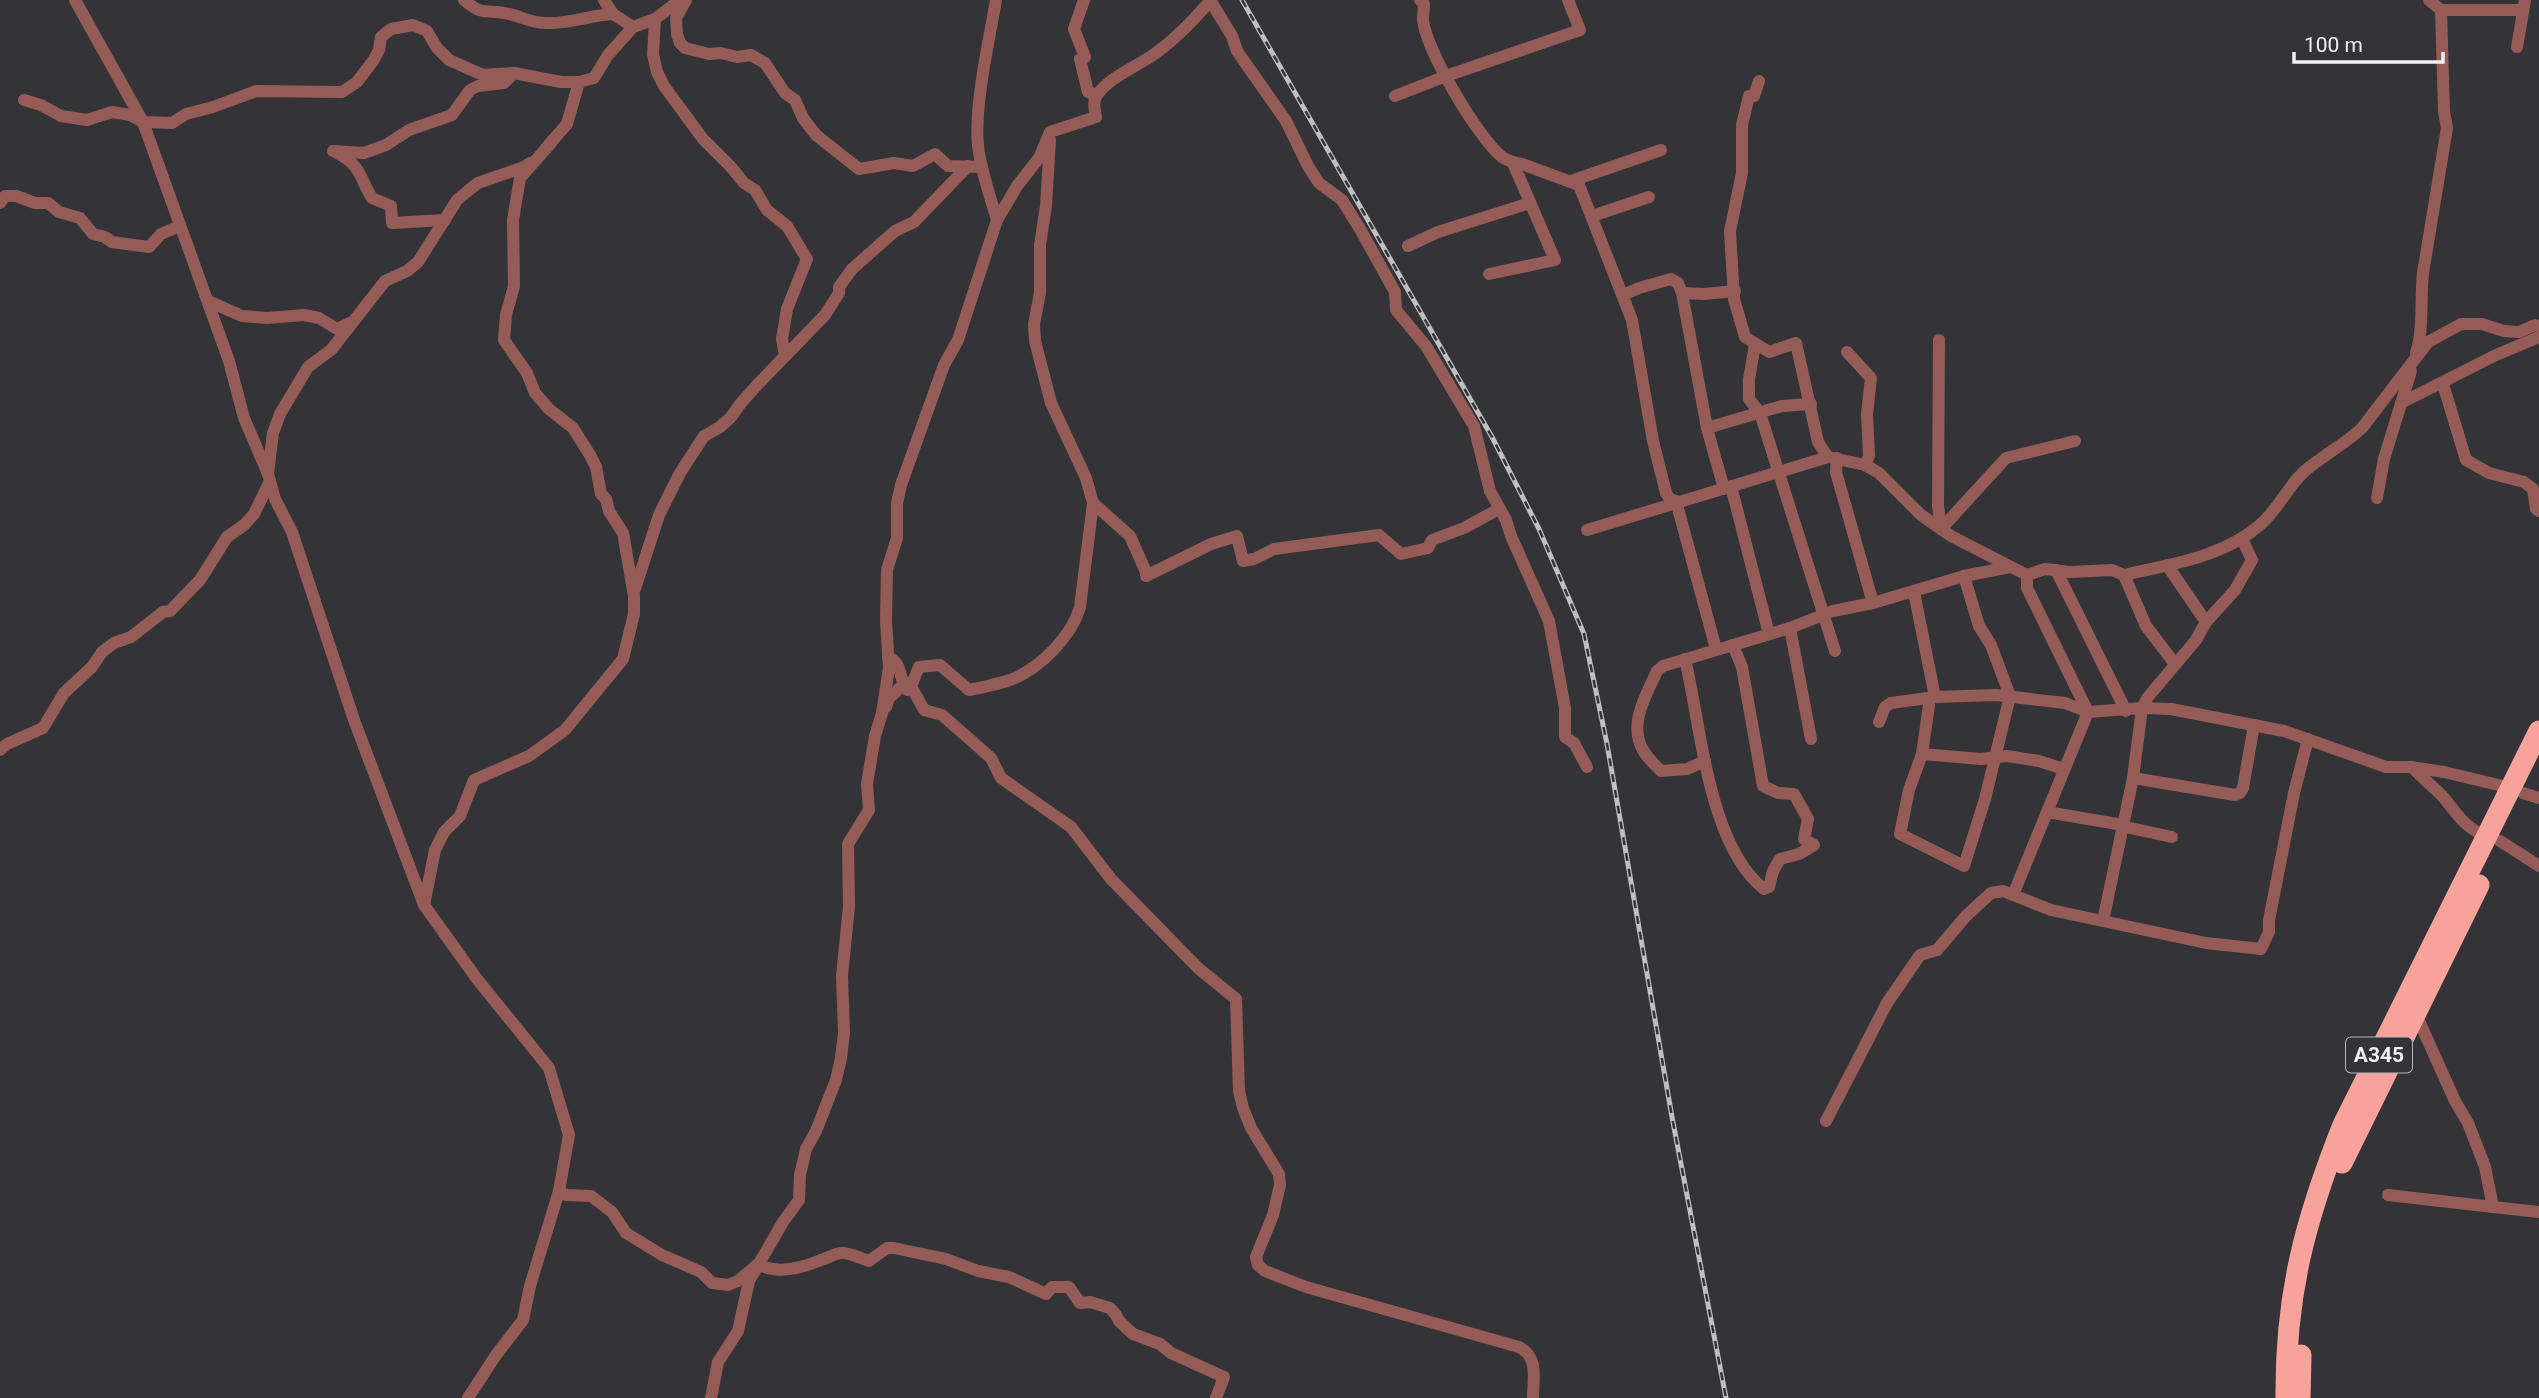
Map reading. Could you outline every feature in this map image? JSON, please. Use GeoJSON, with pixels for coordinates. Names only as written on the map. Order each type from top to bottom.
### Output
{"type":"FeatureCollection","features":[{"type":"Feature","properties":{"kind":"highway","name":"A345"},"geometry":{"type":"LineString","coordinates":[[2525,793],[2539,732]]}},
{"type":"Feature","properties":{"kind":"highway","name":"A345"},"geometry":{"type":"LineString","coordinates":[[2300,1398],[2301,1345],[2307,1284],[2328,1199],[2411,1007],[2493,839],[2525,793],[2539,762]]}},
{"type":"Feature","properties":{"kind":"highway","name":"A345"},"geometry":{"type":"LineString","coordinates":[[2286,1398],[2287,1336],[2291,1299],[2310,1213],[2343,1125],[2411,1007]]}},
{"type":"Feature","properties":{"kind":"street"},"geometry":{"type":"LineString","coordinates":[[75,0],[143,122],[229,361],[244,418],[269,477],[275,499],[296,542],[354,720],[424,905],[477,979],[550,1068],[569,1135],[559,1191],[530,1286],[523,1320],[468,1398]]}},
{"type":"Feature","properties":{"kind":"street"},"geometry":{"type":"LineString","coordinates":[[464,0],[477,11],[501,12],[544,23],[612,14]]}},
{"type":"Feature","properties":{"kind":"street"},"geometry":{"type":"LineString","coordinates":[[604,0],[612,14],[633,27]]}},
{"type":"Feature","properties":{"kind":"street"},"geometry":{"type":"LineString","coordinates":[[24,100],[61,116],[87,120],[112,112],[130,115],[143,122],[173,122],[186,114],[256,91],[342,92],[356,82],[373,61],[379,50],[381,37],[391,29],[413,25],[427,31],[437,48],[449,60],[483,75],[514,73],[561,82],[579,82],[594,78],[608,55],[633,27],[655,19],[680,0]]}},
{"type":"Feature","properties":{"kind":"street"},"geometry":{"type":"LineString","coordinates":[[686,0],[676,18],[677,34],[685,48],[709,54],[721,52],[737,57],[751,55],[765,64],[785,93],[795,100],[803,118],[816,135],[859,169],[894,163],[913,166],[935,154],[948,166],[975,167]]}},
{"type":"Feature","properties":{"kind":"street"},"geometry":{"type":"LineString","coordinates":[[996,0],[978,119],[975,167],[997,220]]}},
{"type":"Feature","properties":{"kind":"street"},"geometry":{"type":"LineString","coordinates":[[1084,0],[1074,29],[1085,57],[1080,59],[1088,92],[1097,95]]}},
{"type":"Feature","properties":{"kind":"street"},"geometry":{"type":"LineString","coordinates":[[711,1398],[719,1362],[738,1331],[748,1281],[799,1200],[800,1175],[806,1149],[836,1080],[841,1058],[844,1033],[842,976],[849,906],[848,844],[869,810],[867,784],[889,668],[887,570],[897,538],[897,503],[901,485],[944,365],[958,340],[997,220],[1039,158],[1050,132],[1096,117],[1094,102],[1097,95],[1124,72],[1150,57],[1182,32],[1210,0],[1232,36],[1237,51],[1286,121],[1319,183],[1342,200],[1360,229],[1395,292],[1396,310],[1426,346],[1474,426],[1490,491],[1506,520],[1549,621],[1565,708],[1565,737],[1574,743],[1587,767]]}},
{"type":"Feature","properties":{"kind":"street"},"geometry":{"type":"LineString","coordinates":[[1420,0],[1424,4],[1423,21],[1426,32],[1446,76],[1491,146],[1513,163],[1579,185],[1632,320],[1653,441],[1666,493],[1676,502],[1716,649]]}},
{"type":"Feature","properties":{"kind":"street"},"geometry":{"type":"LineString","coordinates":[[1395,96],[1580,30],[1568,0]]}},
{"type":"Feature","properties":{"kind":"street"},"geometry":{"type":"LineString","coordinates":[[2429,0],[2441,10],[2524,5],[2517,47]]}},
{"type":"Feature","properties":{"kind":"street"},"geometry":{"type":"LineString","coordinates":[[2377,498],[2385,459],[2421,338],[2420,297],[2447,128],[2444,111],[2441,10]]}},
{"type":"Feature","properties":{"kind":"street"},"geometry":{"type":"LineString","coordinates":[[655,19],[653,54],[663,86],[703,139],[732,167],[744,183],[755,190],[767,210],[787,226],[807,258],[787,309],[782,339],[786,356]]}},
{"type":"Feature","properties":{"kind":"street"},"geometry":{"type":"LineString","coordinates":[[445,220],[392,223],[391,206],[372,198],[361,172],[347,158],[333,151],[364,153],[386,145],[410,130],[452,115],[470,90],[478,86],[504,83],[514,73]]}},
{"type":"Feature","properties":{"kind":"street"},"geometry":{"type":"LineString","coordinates":[[1759,81],[1754,96],[1749,96],[1742,125],[1742,173],[1730,231],[1737,312],[1745,337],[1755,345],[1769,352],[1796,343],[1818,442],[1832,458],[1872,603]]}},
{"type":"Feature","properties":{"kind":"street"},"geometry":{"type":"LineString","coordinates":[[579,82],[567,124],[520,178],[513,220],[514,286],[506,315],[505,340],[527,373],[535,393],[549,409],[573,428],[590,455],[596,467],[601,494],[623,533],[634,596]]}},
{"type":"Feature","properties":{"kind":"street"},"geometry":{"type":"LineString","coordinates":[[882,713],[889,698],[907,686],[919,667],[940,665],[969,690],[1006,681],[1026,672],[1058,644],[1077,619],[1093,503],[1086,478],[1051,403],[1035,341],[1034,324],[1040,293],[1040,245],[1046,206],[1050,132]]}},
{"type":"Feature","properties":{"kind":"street"},"geometry":{"type":"LineString","coordinates":[[0,750],[7,744],[43,729],[64,692],[92,667],[102,652],[114,643],[131,637],[156,617],[170,611],[200,580],[227,537],[254,514],[269,477],[273,433],[280,414],[309,367],[331,350],[385,281],[407,271],[418,262],[457,200],[478,183],[524,167],[551,143]]}},
{"type":"Feature","properties":{"kind":"street"},"geometry":{"type":"LineString","coordinates":[[1571,181],[1661,150]]}},
{"type":"Feature","properties":{"kind":"street"},"geometry":{"type":"LineString","coordinates":[[1489,274],[1555,260],[1513,163]]}},
{"type":"Feature","properties":{"kind":"street"},"geometry":{"type":"LineString","coordinates":[[424,905],[435,850],[444,832],[460,816],[474,780],[529,756],[565,730],[623,659],[634,614],[636,583],[659,514],[680,473],[704,436],[732,417],[741,403],[831,308],[839,293],[839,287],[852,269],[895,231],[914,222],[975,167]]}},
{"type":"Feature","properties":{"kind":"street"},"geometry":{"type":"LineString","coordinates":[[0,203],[5,196],[16,196],[35,203],[47,203],[59,212],[80,218],[93,234],[112,242],[149,247],[161,234],[180,226]]}},
{"type":"Feature","properties":{"kind":"street"},"geometry":{"type":"LineString","coordinates":[[1592,216],[1649,197]]}},
{"type":"Feature","properties":{"kind":"street"},"geometry":{"type":"LineString","coordinates":[[1408,246],[1438,232],[1530,203]]}},
{"type":"Feature","properties":{"kind":"street"},"geometry":{"type":"LineString","coordinates":[[1623,295],[1671,279],[1678,283],[1707,428],[1728,488],[1769,634]]}},
{"type":"Feature","properties":{"kind":"street"},"geometry":{"type":"LineString","coordinates":[[1682,293],[1735,292]]}},
{"type":"Feature","properties":{"kind":"street"},"geometry":{"type":"LineString","coordinates":[[208,301],[242,316],[319,317],[337,329],[353,322]]}},
{"type":"Feature","properties":{"kind":"street"},"geometry":{"type":"LineString","coordinates":[[1587,530],[1832,458],[1865,465],[1879,473],[1921,515],[1941,529],[2027,575],[2045,569],[2112,570],[2124,575],[2223,549],[2242,539],[2264,522],[2305,470],[2362,428],[2428,342],[2461,324],[2482,324],[2504,331],[2539,326]]}},
{"type":"Feature","properties":{"kind":"street"},"geometry":{"type":"LineString","coordinates":[[2401,403],[2486,360],[2539,337]]}},
{"type":"Feature","properties":{"kind":"street"},"geometry":{"type":"LineString","coordinates":[[1939,340],[1937,493],[1941,529]]}},
{"type":"Feature","properties":{"kind":"street"},"geometry":{"type":"LineString","coordinates":[[1755,345],[1749,379],[1749,399],[1760,413],[1835,650]]}},
{"type":"Feature","properties":{"kind":"street"},"geometry":{"type":"LineString","coordinates":[[1847,352],[1871,378],[1867,414],[1869,456],[1865,465]]}},
{"type":"Feature","properties":{"kind":"street"},"geometry":{"type":"LineString","coordinates":[[2443,384],[2466,460],[2488,474],[2524,482],[2533,489],[2536,509],[2539,511]]}},
{"type":"Feature","properties":{"kind":"street"},"geometry":{"type":"LineString","coordinates":[[1707,428],[1782,406],[1811,404]]}},
{"type":"Feature","properties":{"kind":"street"},"geometry":{"type":"LineString","coordinates":[[1941,529],[2006,457],[2075,441]]}},
{"type":"Feature","properties":{"kind":"street"},"geometry":{"type":"LineString","coordinates":[[1093,503],[1130,536],[1146,576],[1211,544],[1237,536],[1243,561],[1254,559],[1274,549],[1379,536],[1401,554],[1428,548],[1432,540],[1464,528],[1499,509]]}},
{"type":"Feature","properties":{"kind":"street"},"geometry":{"type":"LineString","coordinates":[[2103,921],[2133,778],[2143,708],[2148,697],[2196,640],[2206,622],[2235,590],[2252,560],[2242,539]]}},
{"type":"Feature","properties":{"kind":"street"},"geometry":{"type":"LineString","coordinates":[[2168,565],[2206,622]]}},
{"type":"Feature","properties":{"kind":"street"},"geometry":{"type":"LineString","coordinates":[[1705,761],[1687,769],[1661,771],[1643,751],[1636,719],[1657,671],[1663,666],[1790,628],[1822,614],[1914,592],[1964,576],[2010,567]]}},
{"type":"Feature","properties":{"kind":"street"},"geometry":{"type":"LineString","coordinates":[[2056,570],[2126,711]]}},
{"type":"Feature","properties":{"kind":"street"},"geometry":{"type":"LineString","coordinates":[[2014,895],[2088,712],[2027,588],[2027,575]]}},
{"type":"Feature","properties":{"kind":"street"},"geometry":{"type":"LineString","coordinates":[[2124,575],[2146,626],[2175,664]]}},
{"type":"Feature","properties":{"kind":"street"},"geometry":{"type":"LineString","coordinates":[[1914,592],[1932,697],[1922,754],[1909,790],[1900,834],[1964,866],[2010,696],[1992,645],[1979,626],[1964,576]]}},
{"type":"Feature","properties":{"kind":"street"},"geometry":{"type":"LineString","coordinates":[[1790,628],[1811,739]]}},
{"type":"Feature","properties":{"kind":"street"},"geometry":{"type":"LineString","coordinates":[[1685,659],[1714,801],[1728,840],[1761,887],[1769,887],[1780,859],[1799,854],[1814,845],[1804,839],[1808,819],[1794,794],[1778,793],[1763,786],[1742,667],[1733,645]]}},
{"type":"Feature","properties":{"kind":"street"},"geometry":{"type":"LineString","coordinates":[[888,657],[900,668],[907,686],[924,710],[942,715],[991,758],[1001,778],[1071,827],[1111,879],[1198,968],[1236,999],[1243,1108],[1251,1128],[1279,1174],[1280,1185],[1273,1215],[1256,1257],[1258,1265],[1265,1271],[1306,1287],[1519,1347],[1528,1352],[1534,1362],[1533,1398]]}},
{"type":"Feature","properties":{"kind":"street"},"geometry":{"type":"LineString","coordinates":[[1879,722],[1885,707],[1891,703],[1932,697],[2010,696],[2065,703],[2088,712],[2171,709],[2308,739],[2386,766],[2411,767],[2525,793]]}},
{"type":"Feature","properties":{"kind":"street"},"geometry":{"type":"LineString","coordinates":[[2133,778],[2241,793],[2253,725]]}},
{"type":"Feature","properties":{"kind":"street"},"geometry":{"type":"LineString","coordinates":[[1826,1121],[1887,1003],[1920,955],[1937,950],[1966,916],[1991,893],[2003,891],[2050,910],[2206,943],[2261,949],[2269,932],[2269,920],[2294,793],[2308,739]]}},
{"type":"Feature","properties":{"kind":"street"},"geometry":{"type":"LineString","coordinates":[[1922,754],[1981,759],[1996,755],[2039,761],[2064,769]]}},
{"type":"Feature","properties":{"kind":"street"},"geometry":{"type":"LineString","coordinates":[[2411,767],[2472,830],[2539,866]]}},
{"type":"Feature","properties":{"kind":"street"},"geometry":{"type":"LineString","coordinates":[[2047,813],[2122,825],[2172,837]]}},
{"type":"Feature","properties":{"kind":"street"},"geometry":{"type":"LineString","coordinates":[[2411,1007],[2468,1123],[2485,1167],[2493,1207]]}},
{"type":"Feature","properties":{"kind":"street"},"geometry":{"type":"LineString","coordinates":[[559,1191],[566,1195],[592,1196],[612,1212],[626,1233],[662,1255],[701,1272],[712,1283],[728,1285],[738,1282],[758,1264]]}},
{"type":"Feature","properties":{"kind":"street"},"geometry":{"type":"LineString","coordinates":[[2388,1195],[2539,1212]]}},
{"type":"Feature","properties":{"kind":"street"},"geometry":{"type":"LineString","coordinates":[[758,1264],[765,1268],[806,1267],[839,1253],[869,1261],[887,1248],[894,1248],[1009,1277],[1046,1294],[1052,1287],[1069,1287],[1080,1303],[1090,1302],[1110,1308],[1133,1334],[1224,1377],[1216,1398]]}},
{"type":"Feature","properties":{"kind":"railway"},"geometry":{"type":"LineString","coordinates":[[1242,0],[1492,437],[1539,529],[1584,634],[1607,744],[1672,1117],[1726,1398]]}}]}
